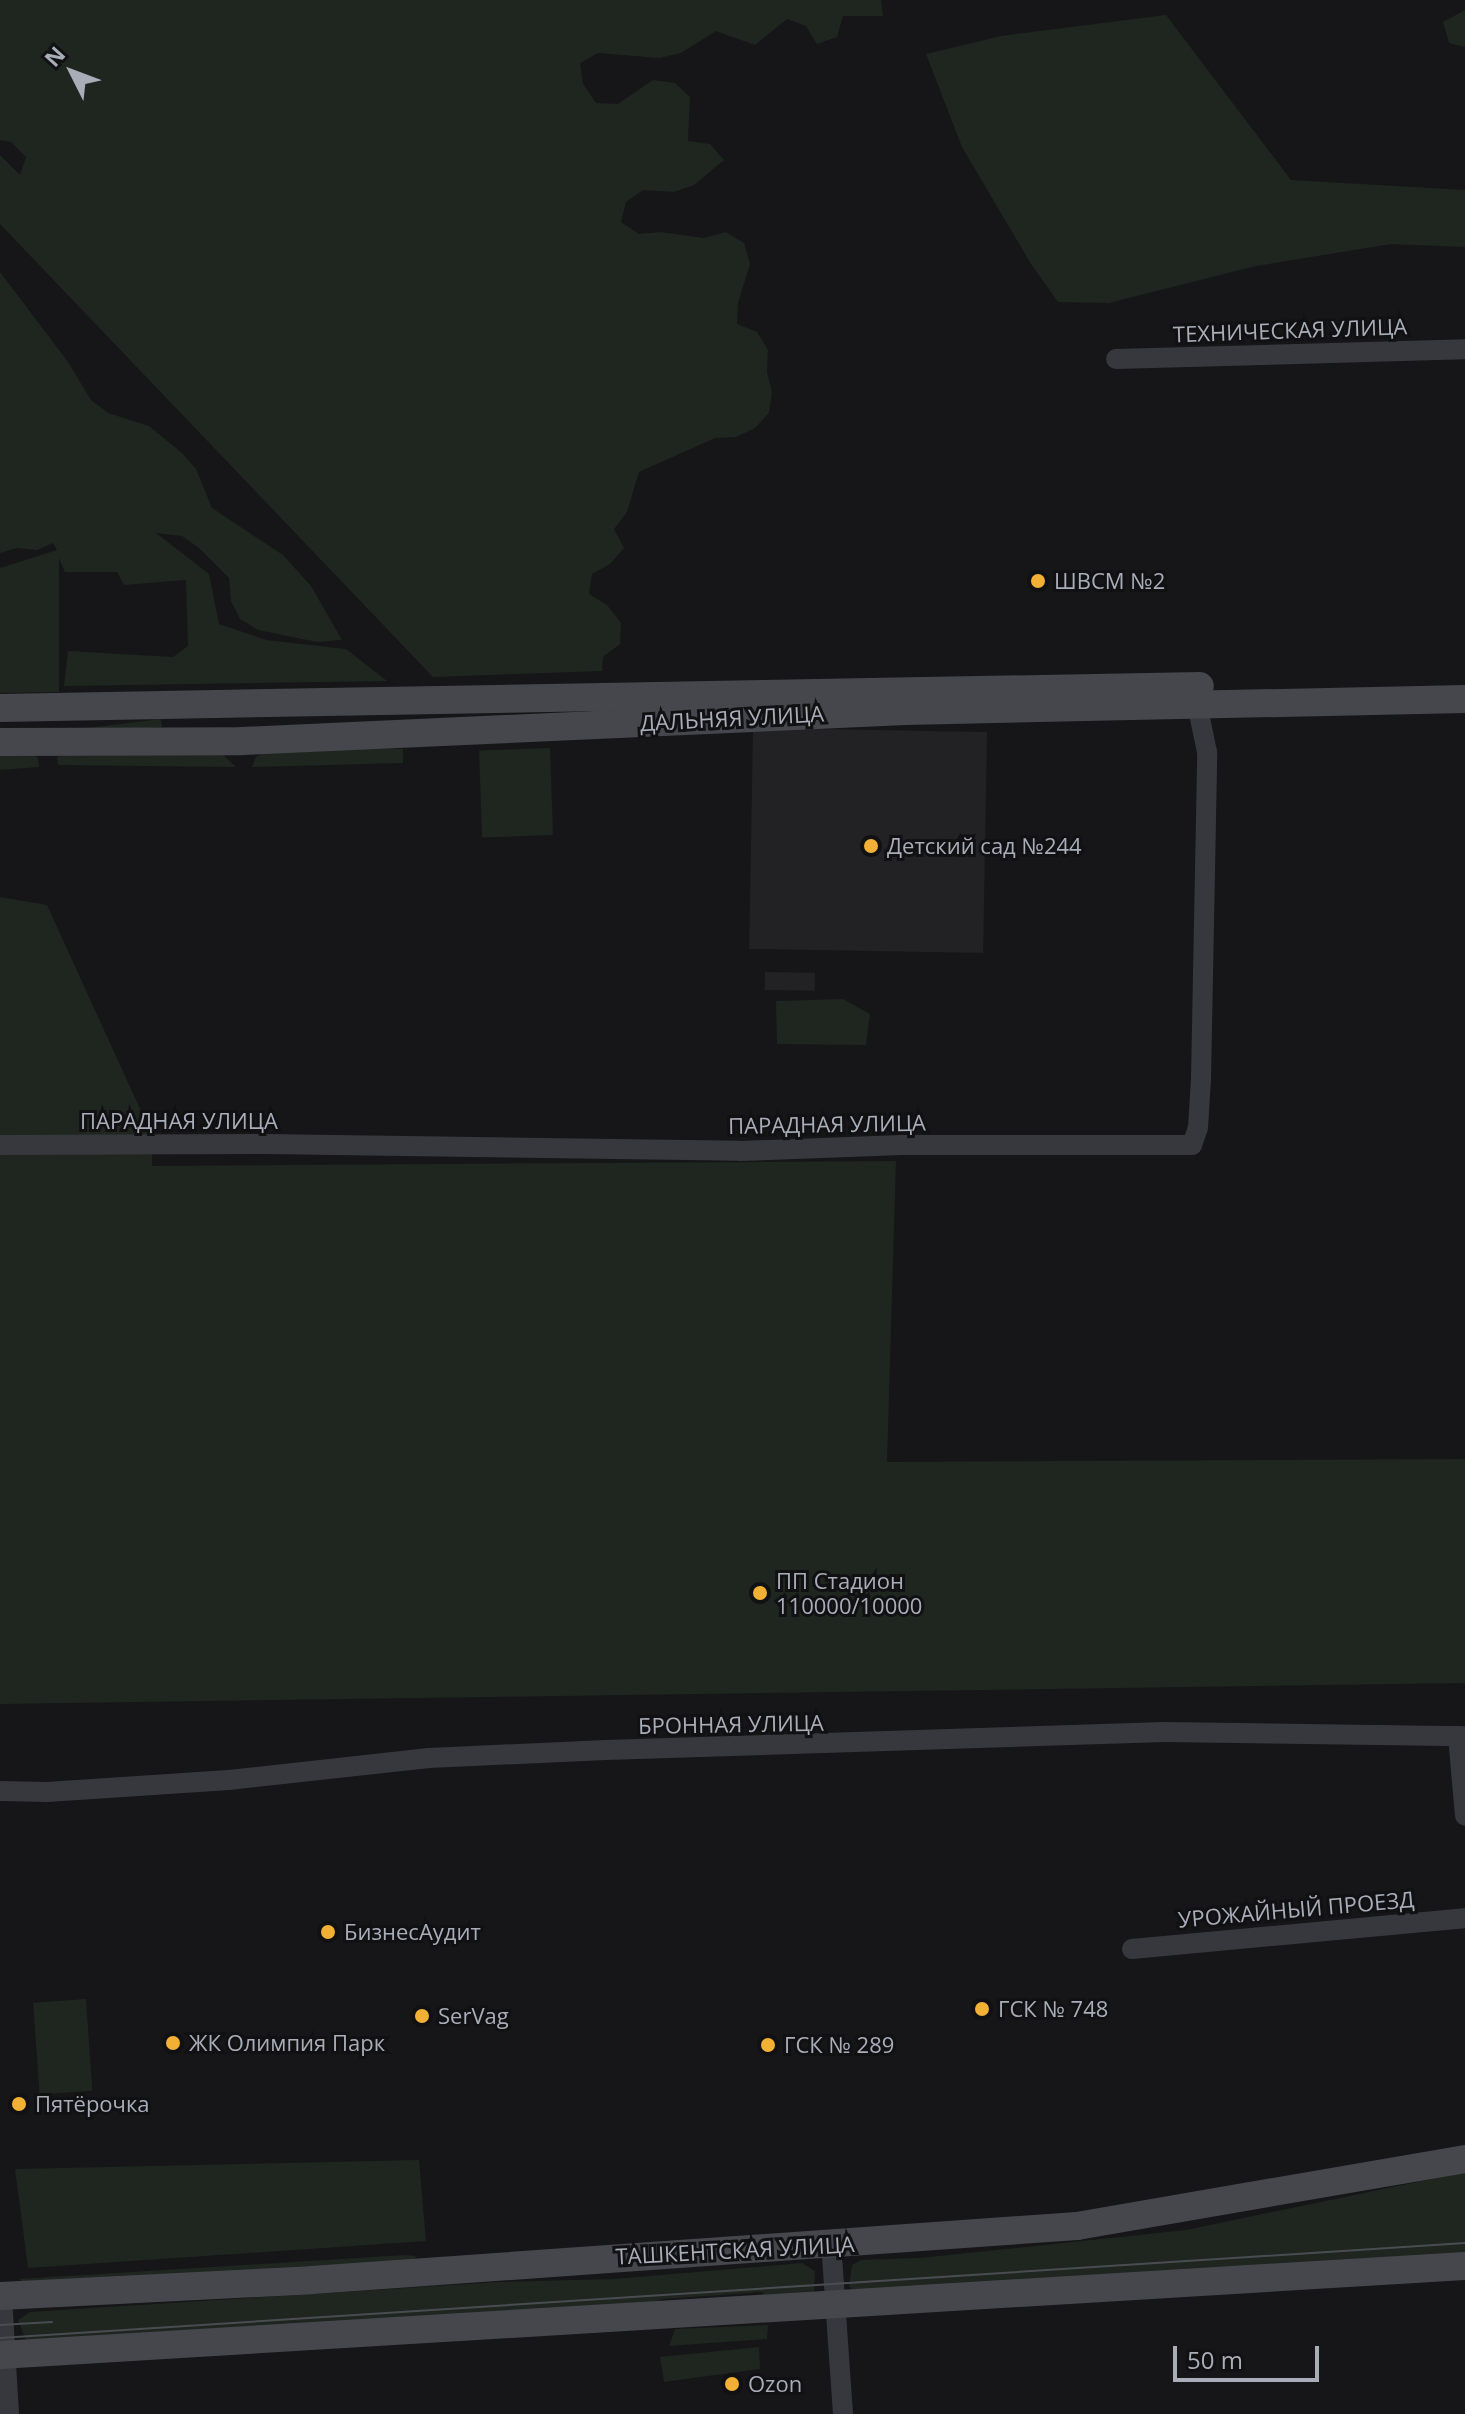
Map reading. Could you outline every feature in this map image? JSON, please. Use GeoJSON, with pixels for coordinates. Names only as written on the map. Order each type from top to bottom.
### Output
{"type":"FeatureCollection","features":[{"type":"Feature","properties":{"kind":"main road","name":"ДАЛЬНЯЯ УЛИЦА"},"geometry":{"type":"LineString","coordinates":[[0,742],[242,741],[905,711],[1465,680]]}},
{"type":"Feature","properties":{"kind":"main road","name":"ДАЛЬНЯЯ УЛИЦА"},"geometry":{"type":"LineString","coordinates":[[0,708],[1196,695],[1465,699]]}},
{"type":"Feature","properties":{"kind":"main road","name":"ТАШКЕНТСКАЯ УЛИЦА"},"geometry":{"type":"LineString","coordinates":[[1,2296],[312,2280],[1077,2226],[1465,2159]]}},
{"type":"Feature","properties":{"kind":"main road"},"geometry":{"type":"LineString","coordinates":[[2,2355],[1465,2266]]}},
{"type":"Feature","properties":{"kind":"street","name":"ТЕХНИЧЕСКАЯ УЛИЦА"},"geometry":{"type":"LineString","coordinates":[[1116,359],[1465,349]]}},
{"type":"Feature","properties":{"kind":"street","name":"ПАРАДНАЯ УЛИЦА"},"geometry":{"type":"LineString","coordinates":[[0,1145],[297,1144],[740,1151],[902,1145],[1192,1145],[1198,1128],[1201,1079],[1207,752],[1196,695]]}},
{"type":"Feature","properties":{"kind":"street","name":"БРОННАЯ УЛИЦА"},"geometry":{"type":"LineString","coordinates":[[0,1791],[47,1792],[229,1780],[429,1758],[606,1750],[1165,1732],[1462,1736]]}},
{"type":"Feature","properties":{"kind":"street"},"geometry":{"type":"LineString","coordinates":[[1462,1736],[1465,1816]]}},
{"type":"Feature","properties":{"kind":"street","name":"УРОЖАЙНЫЙ ПРОЕЗД"},"geometry":{"type":"LineString","coordinates":[[1132,1949],[1465,1918]]}},
{"type":"Feature","properties":{"kind":"street"},"geometry":{"type":"LineString","coordinates":[[831,2242],[843,2414]]}},
{"type":"Feature","properties":{"kind":"street"},"geometry":{"type":"LineString","coordinates":[[1,2296],[2,2355],[9,2414]]}},
{"type":"Feature","properties":{"kind":"shaded area"},"geometry":{"type":"Polygon","coordinates":[[[0,0],[881,0],[883,16],[843,16],[837,37],[817,44],[806,26],[787,19],[755,45],[716,31],[681,53],[659,58],[598,53],[580,63],[583,84],[596,103],[618,104],[653,80],[675,83],[690,97],[688,141],[710,144],[724,160],[694,185],[674,192],[643,190],[626,202],[621,222],[639,234],[660,232],[704,238],[726,232],[744,243],[750,264],[738,303],[737,324],[757,332],[768,350],[767,372],[772,392],[769,413],[755,428],[736,437],[715,438],[639,472],[627,512],[614,529],[624,548],[610,564],[592,574],[589,594],[607,605],[621,623],[620,644],[603,657],[602,671],[433,677],[0,224],[0,155],[20,175],[26,157],[11,142],[0,140],[0,0]]]}},
{"type":"Feature","properties":{"kind":"shaded area"},"geometry":{"type":"Polygon","coordinates":[[[1465,10],[1465,47],[1449,43],[1443,22],[1465,10]]]}},
{"type":"Feature","properties":{"kind":"shaded area"},"geometry":{"type":"Polygon","coordinates":[[[1166,15],[1291,180],[1465,190],[1465,247],[1391,244],[1256,266],[1109,303],[1058,302],[1031,264],[962,147],[926,54],[1001,36],[1166,15]]]}},
{"type":"Feature","properties":{"kind":"shaded area"},"geometry":{"type":"Polygon","coordinates":[[[0,272],[68,362],[91,400],[108,413],[149,426],[182,453],[196,469],[212,508],[283,555],[311,586],[342,640],[317,642],[258,630],[240,619],[231,601],[229,578],[199,548],[182,536],[156,533],[209,574],[219,624],[266,640],[346,649],[387,681],[64,686],[68,651],[173,657],[188,646],[186,580],[124,585],[117,572],[65,572],[59,558],[59,692],[0,693],[0,568],[57,550],[53,543],[37,550],[17,548],[0,553],[0,272]]]}},
{"type":"Feature","properties":{"kind":"shaded area"},"geometry":{"type":"Polygon","coordinates":[[[161,719],[162,727],[2,747],[1,739],[161,719]]]}},
{"type":"Feature","properties":{"kind":"shaded area","name":"Детский сад №244"},"geometry":{"type":"Polygon","coordinates":[[[753,728],[987,732],[983,953],[749,949],[753,728]]]}},
{"type":"Feature","properties":{"kind":"shaded area"},"geometry":{"type":"Polygon","coordinates":[[[550,748],[553,835],[482,837],[479,750],[550,748]]]}},
{"type":"Feature","properties":{"kind":"shaded area"},"geometry":{"type":"Polygon","coordinates":[[[403,749],[403,763],[252,767],[256,757],[270,750],[403,749]]]}},
{"type":"Feature","properties":{"kind":"shaded area"},"geometry":{"type":"Polygon","coordinates":[[[219,751],[236,767],[58,765],[57,757],[66,752],[219,751]]]}},
{"type":"Feature","properties":{"kind":"shaded area"},"geometry":{"type":"Polygon","coordinates":[[[30,753],[38,758],[39,767],[0,770],[0,754],[30,753]]]}},
{"type":"Feature","properties":{"kind":"shaded area"},"geometry":{"type":"Polygon","coordinates":[[[0,897],[47,905],[152,1135],[152,1166],[896,1161],[887,1462],[1465,1459],[1465,1683],[0,1704],[0,897]]]}},
{"type":"Feature","properties":{"kind":"shaded area"},"geometry":{"type":"Polygon","coordinates":[[[765,972],[815,973],[815,991],[765,990],[765,972]]]}},
{"type":"Feature","properties":{"kind":"shaded area"},"geometry":{"type":"Polygon","coordinates":[[[843,999],[870,1014],[866,1045],[777,1044],[776,1001],[843,999]]]}},
{"type":"Feature","properties":{"kind":"shaded area"},"geometry":{"type":"Polygon","coordinates":[[[86,1999],[92,2091],[40,2094],[33,2003],[86,1999]]]}},
{"type":"Feature","properties":{"kind":"shaded area"},"geometry":{"type":"Polygon","coordinates":[[[419,2160],[426,2241],[28,2268],[15,2169],[419,2160]]]}},
{"type":"Feature","properties":{"kind":"shaded area"},"geometry":{"type":"Polygon","coordinates":[[[1465,2172],[1465,2256],[857,2296],[849,2286],[852,2265],[861,2260],[920,2258],[1186,2230],[1465,2172]]]}},
{"type":"Feature","properties":{"kind":"shaded area"},"geometry":{"type":"Polygon","coordinates":[[[417,2256],[404,2267],[27,2288],[20,2279],[417,2256]]]}},
{"type":"Feature","properties":{"kind":"shaded area"},"geometry":{"type":"Polygon","coordinates":[[[802,2263],[815,2271],[814,2295],[764,2298],[763,2292],[663,2299],[613,2312],[27,2343],[18,2320],[30,2312],[499,2282],[614,2279],[802,2263]]]}},
{"type":"Feature","properties":{"kind":"shaded area"},"geometry":{"type":"Polygon","coordinates":[[[768,2325],[767,2339],[669,2346],[675,2329],[768,2325]]]}},
{"type":"Feature","properties":{"kind":"shaded area"},"geometry":{"type":"Polygon","coordinates":[[[759,2347],[760,2369],[664,2382],[660,2357],[759,2347]]]}},
{"type":"Feature","properties":{"kind":"tram line"},"geometry":{"type":"LineString","coordinates":[[0,2338],[1465,2243]]}},
{"type":"Feature","properties":{"kind":"tram line"},"geometry":{"type":"LineString","coordinates":[[0,2325],[52,2322]]}},
{"type":"Feature","properties":{"kind":"place","name":"ШВСМ №2"},"geometry":{"type":"Point","coordinates":[1038,581]}},
{"type":"Feature","properties":{"kind":"place","name":"Детский сад №244"},"geometry":{"type":"Point","coordinates":[871,846]}},
{"type":"Feature","properties":{"kind":"place","name":"ПП Стадион 110000/10000"},"geometry":{"type":"Point","coordinates":[760,1593]}},
{"type":"Feature","properties":{"kind":"place","name":"БизнесАудит"},"geometry":{"type":"Point","coordinates":[328,1932]}},
{"type":"Feature","properties":{"kind":"place","name":"ГСК № 748"},"geometry":{"type":"Point","coordinates":[982,2009]}},
{"type":"Feature","properties":{"kind":"place","name":"SerVag"},"geometry":{"type":"Point","coordinates":[422,2016]}},
{"type":"Feature","properties":{"kind":"place","name":"ЖК Олимпия Парк"},"geometry":{"type":"Point","coordinates":[173,2043]}},
{"type":"Feature","properties":{"kind":"place","name":"ГСК № 289"},"geometry":{"type":"Point","coordinates":[768,2045]}},
{"type":"Feature","properties":{"kind":"place","name":"Пятёрочка"},"geometry":{"type":"Point","coordinates":[19,2104]}},
{"type":"Feature","properties":{"kind":"place","name":"Ozon"},"geometry":{"type":"Point","coordinates":[732,2384]}}]}
